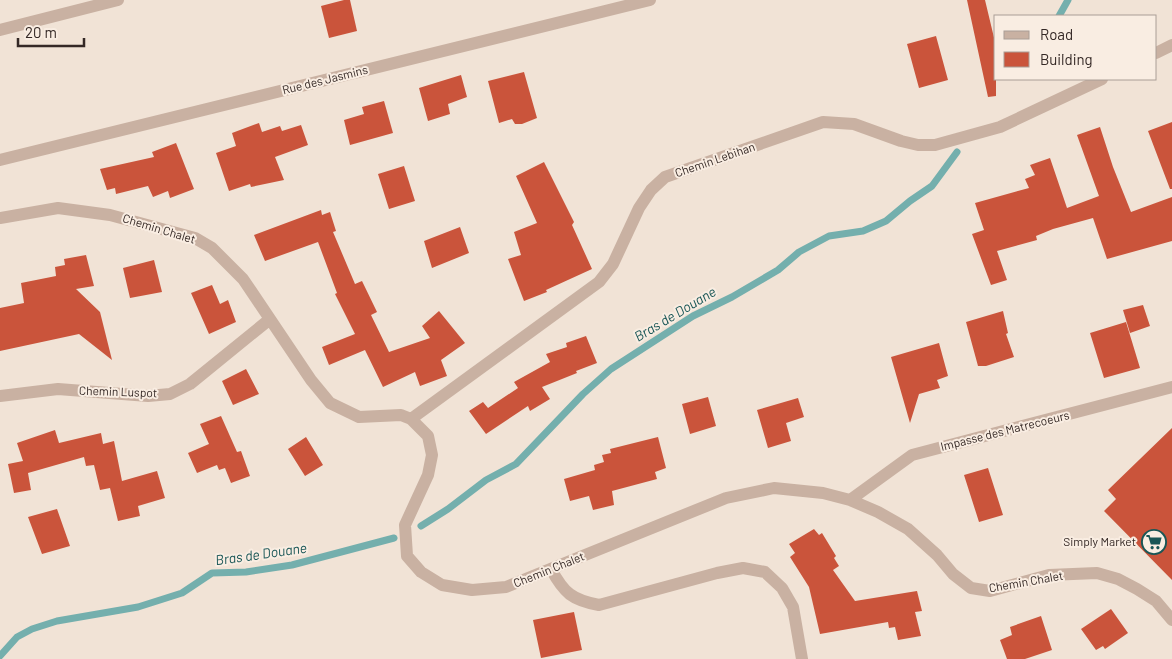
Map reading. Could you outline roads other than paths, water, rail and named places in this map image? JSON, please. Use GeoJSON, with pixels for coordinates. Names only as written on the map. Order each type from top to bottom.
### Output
{"type":"FeatureCollection","features":[{"type":"Feature","properties":{"kind":"street"},"geometry":{"type":"LineString","coordinates":[[0,30],[118,0]]}},
{"type":"Feature","properties":{"kind":"street","name":"Rue des Jasmins"},"geometry":{"type":"LineString","coordinates":[[0,160],[650,0]]}},
{"type":"Feature","properties":{"kind":"street"},"geometry":{"type":"LineString","coordinates":[[1157,53],[1172,46]]}},
{"type":"Feature","properties":{"kind":"street","name":"Chemin Lebihan"},"geometry":{"type":"LineString","coordinates":[[411,419],[599,282],[613,264],[638,208],[651,190],[665,177],[823,122],[854,124],[901,141],[918,145],[935,145],[1000,127],[1100,80]]}},
{"type":"Feature","properties":{"kind":"street","name":"Chemin Chalet"},"geometry":{"type":"LineString","coordinates":[[0,218],[58,208],[110,215],[195,238],[212,248],[243,279],[311,380],[330,403],[359,417],[401,415],[411,419],[428,436],[432,455],[428,475],[405,525],[407,556],[421,572],[442,585],[472,590],[506,587],[726,498],[774,488],[823,493],[850,500],[878,512],[908,529],[937,555],[953,574],[971,588],[990,591],[1049,576],[1097,573],[1118,579],[1137,589],[1156,602],[1172,620]]}},
{"type":"Feature","properties":{"kind":"street","name":"Chemin Luspot"},"geometry":{"type":"LineString","coordinates":[[0,396],[58,389],[148,396],[170,394],[190,384],[270,319]]}},
{"type":"Feature","properties":{"kind":"street","name":"Impasse des Matrecoeurs"},"geometry":{"type":"LineString","coordinates":[[850,500],[912,455],[1172,388]]}},
{"type":"Feature","properties":{"kind":"street"},"geometry":{"type":"LineString","coordinates":[[552,569],[560,586],[570,595],[581,602],[599,605],[717,573],[743,568],[765,572],[782,588],[793,608],[802,659]]}},
{"type":"Feature","properties":{"kind":"waterway","name":"Bras de Douane"},"geometry":{"type":"LineString","coordinates":[[1060,15],[1068,0]]}},
{"type":"Feature","properties":{"kind":"waterway","name":"Bras de Douane"},"geometry":{"type":"LineString","coordinates":[[421,526],[448,509],[486,480],[516,464],[583,394],[611,369],[693,316],[732,297],[778,270],[799,252],[829,236],[863,231],[886,221],[932,186],[957,152]]}},
{"type":"Feature","properties":{"kind":"waterway","name":"Bras de Douane"},"geometry":{"type":"LineString","coordinates":[[0,656],[17,637],[32,629],[57,621],[138,607],[182,593],[212,573],[246,572],[292,565],[394,538]]}},
{"type":"Feature","properties":{"kind":"place","name":"Simply Market"},"geometry":{"type":"Point","coordinates":[1154,542]}}]}
